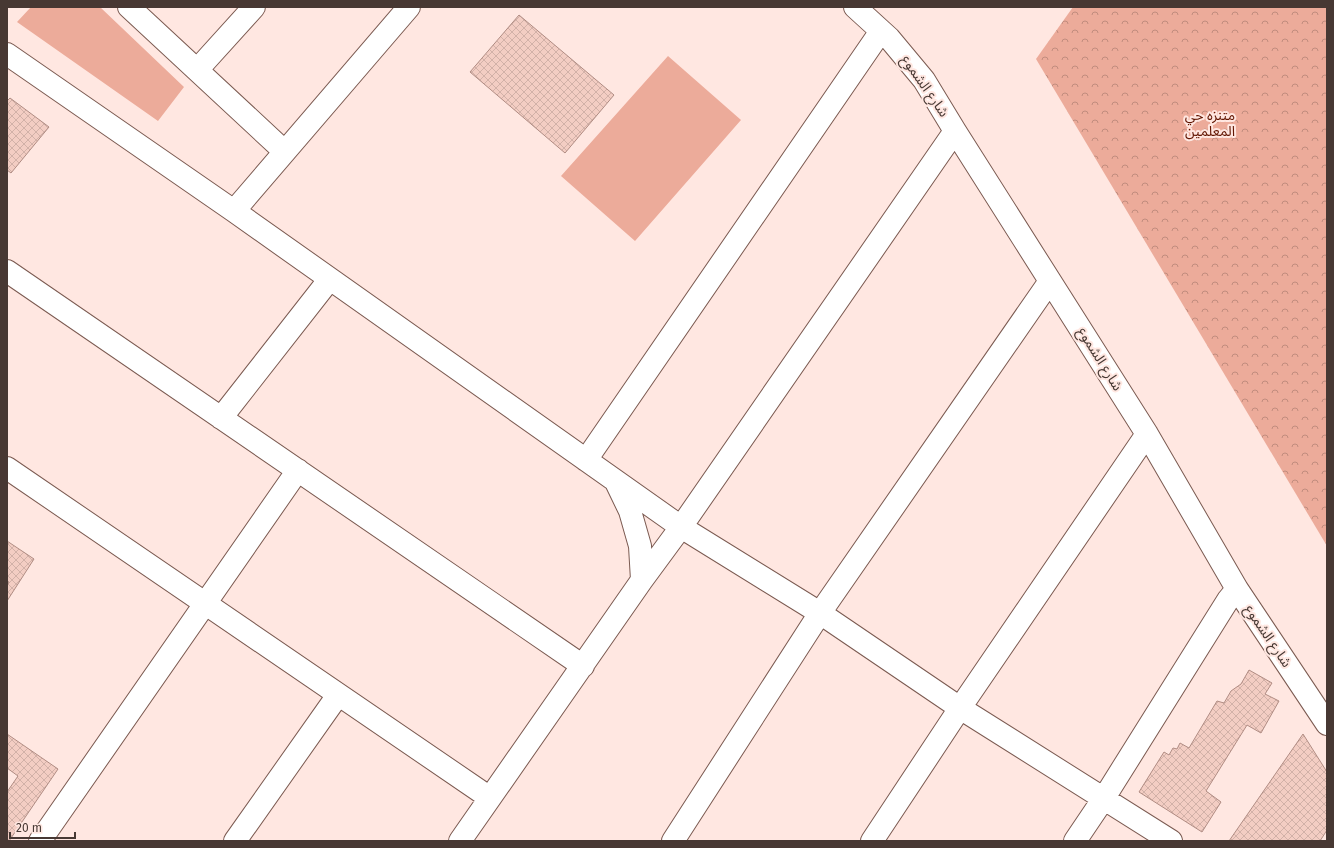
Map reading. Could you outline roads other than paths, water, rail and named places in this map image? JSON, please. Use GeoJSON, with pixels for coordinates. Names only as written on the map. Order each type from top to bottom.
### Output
{"type":"FeatureCollection","features":[{"type":"Feature","properties":{"kind":"street"},"geometry":{"type":"LineString","coordinates":[[130,7],[284,151]]}},
{"type":"Feature","properties":{"kind":"street"},"geometry":{"type":"LineString","coordinates":[[197,70],[254,7]]}},
{"type":"Feature","properties":{"kind":"street"},"geometry":{"type":"LineString","coordinates":[[234,211],[408,7]]}},
{"type":"Feature","properties":{"kind":"street","name":"شارع الشموع"},"geometry":{"type":"LineString","coordinates":[[855,7],[907,58],[924,80],[1147,434],[1237,589],[1327,724]]}},
{"type":"Feature","properties":{"kind":"street"},"geometry":{"type":"LineString","coordinates":[[586,460],[881,31]]}},
{"type":"Feature","properties":{"kind":"street"},"geometry":{"type":"LineString","coordinates":[[7,54],[234,211],[329,280],[681,527],[820,613],[960,708],[1171,841]]}},
{"type":"Feature","properties":{"kind":"street"},"geometry":{"type":"LineString","coordinates":[[460,841],[642,580],[681,527],[955,131]]}},
{"type":"Feature","properties":{"kind":"street"},"geometry":{"type":"LineString","coordinates":[[7,271],[583,666]]}},
{"type":"Feature","properties":{"kind":"street"},"geometry":{"type":"LineString","coordinates":[[222,418],[329,280]]}},
{"type":"Feature","properties":{"kind":"street"},"geometry":{"type":"LineString","coordinates":[[673,841],[820,613],[1050,281]]}},
{"type":"Feature","properties":{"kind":"street"},"geometry":{"type":"LineString","coordinates":[[872,841],[960,708],[1147,434]]}},
{"type":"Feature","properties":{"kind":"street"},"geometry":{"type":"LineString","coordinates":[[7,468],[490,798]]}},
{"type":"Feature","properties":{"kind":"street"},"geometry":{"type":"LineString","coordinates":[[40,841],[298,470]]}},
{"type":"Feature","properties":{"kind":"street"},"geometry":{"type":"LineString","coordinates":[[615,480],[630,511],[640,546],[642,580]]}},
{"type":"Feature","properties":{"kind":"street"},"geometry":{"type":"LineString","coordinates":[[1075,841],[1104,798],[1228,600],[1237,589]]}},
{"type":"Feature","properties":{"kind":"street"},"geometry":{"type":"LineString","coordinates":[[236,841],[338,695]]}},
{"type":"Feature","properties":{"kind":"park label","name":"متنزه حي المعلمين"},"geometry":{"type":"Point","coordinates":[1210,124]}}]}
